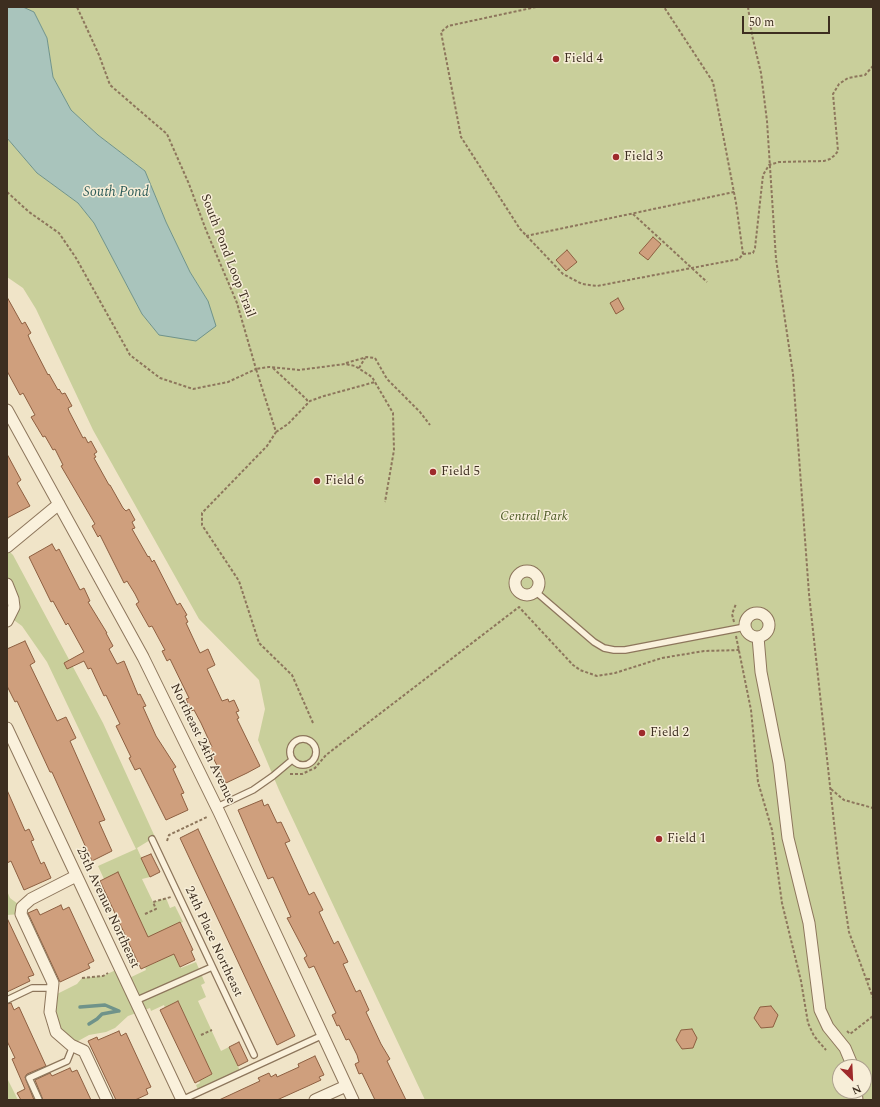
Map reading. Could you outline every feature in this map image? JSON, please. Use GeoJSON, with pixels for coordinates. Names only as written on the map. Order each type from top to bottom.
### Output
{"type":"FeatureCollection","features":[{"type":"Feature","properties":{"kind":"street","name":"Northeast 24th Avenue"},"geometry":{"type":"LineString","coordinates":[[7,410],[143,657],[217,807],[353,1100]]}},
{"type":"Feature","properties":{"kind":"street"},"geometry":{"type":"LineString","coordinates":[[7,548],[59,504]]}},
{"type":"Feature","properties":{"kind":"street"},"geometry":{"type":"LineString","coordinates":[[7,584],[14,607],[10,618],[7,621]]}},
{"type":"Feature","properties":{"kind":"street"},"geometry":{"type":"LineString","coordinates":[[757,612],[765,615],[769,622],[766,633],[758,637],[751,636],[740,628],[749,615],[757,612]]}},
{"type":"Feature","properties":{"kind":"street"},"geometry":{"type":"LineString","coordinates":[[758,637],[761,672],[779,763],[788,838],[809,923],[820,1010],[828,1027],[845,1048],[850,1059]]}},
{"type":"Feature","properties":{"kind":"street","name":"25th Avenue Northeast"},"geometry":{"type":"LineString","coordinates":[[7,728],[182,1100]]}},
{"type":"Feature","properties":{"kind":"street"},"geometry":{"type":"LineString","coordinates":[[76,876],[31,898],[22,908],[21,914],[53,983],[50,1012],[52,1022],[59,1035],[73,1046],[84,1051],[107,1100]]}},
{"type":"Feature","properties":{"kind":"street"},"geometry":{"type":"LineString","coordinates":[[315,1100],[346,1086]]}},
{"type":"Feature","properties":{"kind":"lane"},"geometry":{"type":"LineString","coordinates":[[536,592],[594,642],[604,648],[614,650],[624,650],[740,628]]}},
{"type":"Feature","properties":{"kind":"lane"},"geometry":{"type":"LineString","coordinates":[[306,739],[313,744],[315,756],[311,762],[303,765],[292,760],[289,751],[296,740],[306,739]]}},
{"type":"Feature","properties":{"kind":"lane"},"geometry":{"type":"LineString","coordinates":[[217,807],[254,790],[292,760]]}},
{"type":"Feature","properties":{"kind":"lane","name":"24th Place Northeast"},"geometry":{"type":"LineString","coordinates":[[152,839],[254,1055]]}},
{"type":"Feature","properties":{"kind":"lane"},"geometry":{"type":"LineString","coordinates":[[135,1002],[212,967]]}},
{"type":"Feature","properties":{"kind":"lane"},"geometry":{"type":"LineString","coordinates":[[7,1000],[32,988],[53,988]]}},
{"type":"Feature","properties":{"kind":"lane"},"geometry":{"type":"LineString","coordinates":[[182,1100],[323,1035]]}},
{"type":"Feature","properties":{"kind":"lane"},"geometry":{"type":"LineString","coordinates":[[39,1100],[29,1078],[67,1061],[73,1046]]}},
{"type":"Feature","properties":{"kind":"path","name":"South Pond Loop Trail"},"geometry":{"type":"LineString","coordinates":[[77,7],[99,55],[110,86],[167,134],[237,303],[276,432]]}},
{"type":"Feature","properties":{"kind":"path"},"geometry":{"type":"LineString","coordinates":[[536,7],[448,26],[444,28],[440,36],[461,136],[520,229],[557,270],[572,280],[582,284],[597,286],[739,259],[743,254],[752,253],[755,248],[763,175],[769,165],[779,162],[824,161],[835,155],[838,151],[833,94],[839,84],[848,78],[865,75],[873,66]]}},
{"type":"Feature","properties":{"kind":"path"},"geometry":{"type":"LineString","coordinates":[[664,7],[713,82],[734,192],[743,254]]}},
{"type":"Feature","properties":{"kind":"path"},"geometry":{"type":"LineString","coordinates":[[748,7],[763,93],[776,259],[793,374],[809,594],[830,789],[849,932],[873,998]]}},
{"type":"Feature","properties":{"kind":"path"},"geometry":{"type":"LineString","coordinates":[[7,192],[29,212],[59,233],[76,258],[130,355],[160,378],[193,389],[228,382],[256,369],[271,368],[299,370],[345,364],[365,358],[375,358],[387,379],[420,412],[430,425]]}},
{"type":"Feature","properties":{"kind":"path"},"geometry":{"type":"LineString","coordinates":[[526,236],[734,192]]}},
{"type":"Feature","properties":{"kind":"path"},"geometry":{"type":"LineString","coordinates":[[633,214],[707,282]]}},
{"type":"Feature","properties":{"kind":"path"},"geometry":{"type":"LineString","coordinates":[[359,368],[365,358]]}},
{"type":"Feature","properties":{"kind":"path"},"geometry":{"type":"LineString","coordinates":[[345,364],[359,368],[372,377],[393,413],[394,450],[385,502]]}},
{"type":"Feature","properties":{"kind":"path"},"geometry":{"type":"LineString","coordinates":[[271,368],[302,395],[307,400],[307,404]]}},
{"type":"Feature","properties":{"kind":"path"},"geometry":{"type":"LineString","coordinates":[[313,723],[292,675],[259,643],[239,581],[202,525],[202,513],[267,446],[276,432],[288,424],[307,404],[324,396],[375,382]]}},
{"type":"Feature","properties":{"kind":"path"},"geometry":{"type":"LineString","coordinates":[[736,604],[732,614],[740,628],[740,650],[750,703],[758,782],[772,830],[782,903],[801,980],[808,1023],[814,1036],[826,1050]]}},
{"type":"Feature","properties":{"kind":"path"},"geometry":{"type":"LineString","coordinates":[[289,774],[302,774],[315,768],[326,755],[519,607],[573,665],[580,670],[597,676],[615,673],[662,658],[704,650],[740,650]]}},
{"type":"Feature","properties":{"kind":"path"},"geometry":{"type":"LineString","coordinates":[[830,789],[844,800],[873,808]]}},
{"type":"Feature","properties":{"kind":"path"},"geometry":{"type":"LineString","coordinates":[[167,841],[169,835],[207,817]]}},
{"type":"Feature","properties":{"kind":"path"},"geometry":{"type":"LineString","coordinates":[[145,914],[156,909],[153,902],[178,895]]}},
{"type":"Feature","properties":{"kind":"path"},"geometry":{"type":"LineString","coordinates":[[82,978],[103,976],[108,973]]}},
{"type":"Feature","properties":{"kind":"path"},"geometry":{"type":"LineString","coordinates":[[867,979],[873,979]]}},
{"type":"Feature","properties":{"kind":"path"},"geometry":{"type":"LineString","coordinates":[[845,1031],[850,1034],[873,1016]]}},
{"type":"Feature","properties":{"kind":"path"},"geometry":{"type":"LineString","coordinates":[[201,1035],[212,1030]]}},
{"type":"Feature","properties":{"kind":"green space","name":"Central Park"},"geometry":{"type":"Polygon","coordinates":[[[23,7],[873,7],[873,1100],[425,1100],[279,790],[258,740],[265,709],[259,680],[199,619],[93,430],[36,309],[23,288],[7,277],[7,138],[37,173],[78,203],[94,223],[142,314],[159,335],[208,301],[190,272],[166,222],[145,171],[98,135],[71,110],[53,77],[47,38],[34,12],[23,7]]]}},
{"type":"Feature","properties":{"kind":"green space"},"geometry":{"type":"Polygon","coordinates":[[[7,549],[13,555],[103,723],[155,837],[137,848],[150,877],[142,879],[153,902],[166,898],[170,908],[175,906],[183,922],[163,930],[181,968],[196,962],[205,983],[201,985],[206,997],[198,1001],[221,1051],[229,1047],[241,1073],[199,1092],[196,1085],[200,1083],[199,1081],[212,1074],[178,1001],[165,1008],[164,1005],[151,1011],[150,1008],[128,1016],[115,1028],[106,1032],[89,1035],[71,1045],[62,1038],[51,997],[77,984],[82,978],[103,976],[120,968],[125,980],[146,970],[145,967],[159,961],[118,873],[104,879],[98,866],[136,849],[47,662],[22,626],[7,615],[7,549]]]}},
{"type":"Feature","properties":{"kind":"green space"},"geometry":{"type":"Polygon","coordinates":[[[7,891],[10,898],[22,907],[21,914],[7,915],[7,891]]]}},
{"type":"Feature","properties":{"kind":"green space"},"geometry":{"type":"Polygon","coordinates":[[[7,1078],[18,1100],[7,1100],[7,1078]]]}},
{"type":"Feature","properties":{"kind":"water","name":"South Pond"},"geometry":{"type":"Polygon","coordinates":[[[7,7],[23,7],[34,12],[47,38],[53,77],[71,110],[98,135],[145,171],[166,222],[190,272],[208,301],[216,326],[196,341],[159,335],[142,314],[94,223],[78,203],[37,173],[7,138],[7,7]]]}},
{"type":"Feature","properties":{"kind":"building"},"geometry":{"type":"Polygon","coordinates":[[[653,237],[661,244],[648,260],[639,253],[653,237]]]}},
{"type":"Feature","properties":{"kind":"building"},"geometry":{"type":"Polygon","coordinates":[[[567,250],[577,262],[566,271],[556,260],[567,250]]]}},
{"type":"Feature","properties":{"kind":"building"},"geometry":{"type":"Polygon","coordinates":[[[7,297],[22,324],[25,322],[31,333],[28,335],[30,340],[48,375],[49,374],[58,390],[59,389],[62,394],[65,393],[72,406],[68,408],[69,411],[83,438],[85,437],[88,443],[91,441],[97,452],[94,454],[96,457],[94,458],[109,485],[123,508],[126,511],[129,509],[135,520],[132,522],[135,528],[132,529],[148,557],[149,556],[152,562],[154,560],[177,605],[180,603],[187,615],[185,616],[188,622],[186,623],[200,653],[208,649],[215,665],[207,669],[222,701],[228,699],[229,702],[234,700],[239,711],[236,712],[239,718],[237,719],[260,766],[247,773],[226,783],[208,748],[212,747],[201,723],[194,710],[191,711],[186,699],[189,698],[170,659],[167,661],[162,651],[165,650],[152,626],[149,627],[136,604],[139,602],[135,594],[127,581],[124,583],[100,535],[98,537],[92,526],[95,524],[61,466],[63,465],[55,449],[53,450],[45,436],[43,437],[31,417],[35,415],[23,393],[20,395],[7,371],[7,297]]]}},
{"type":"Feature","properties":{"kind":"building"},"geometry":{"type":"Polygon","coordinates":[[[618,298],[624,309],[616,314],[610,303],[618,298]]]}},
{"type":"Feature","properties":{"kind":"building"},"geometry":{"type":"Polygon","coordinates":[[[7,454],[21,480],[17,483],[30,506],[7,518],[7,454]]]}},
{"type":"Feature","properties":{"kind":"building"},"geometry":{"type":"Polygon","coordinates":[[[52,544],[56,551],[59,549],[80,590],[84,588],[90,601],[88,602],[107,633],[113,646],[109,649],[117,664],[124,661],[138,695],[140,694],[146,706],[143,707],[156,736],[176,767],[173,769],[184,793],[181,794],[188,810],[166,820],[140,768],[135,770],[129,758],[131,757],[116,726],[120,724],[106,695],[104,696],[91,668],[88,669],[84,661],[67,669],[64,663],[84,652],[68,623],[66,625],[53,601],[51,602],[29,557],[52,544]]]}},
{"type":"Feature","properties":{"kind":"building"},"geometry":{"type":"Polygon","coordinates":[[[25,641],[35,662],[30,665],[57,721],[66,717],[76,738],[70,741],[105,820],[99,822],[112,851],[92,861],[52,772],[50,772],[17,701],[15,702],[7,686],[7,649],[25,641]]]}},
{"type":"Feature","properties":{"kind":"building"},"geometry":{"type":"Polygon","coordinates":[[[7,790],[25,831],[29,829],[34,840],[31,841],[41,864],[44,862],[51,878],[24,890],[11,861],[7,863],[7,790]]]}},
{"type":"Feature","properties":{"kind":"building"},"geometry":{"type":"Polygon","coordinates":[[[262,800],[264,806],[268,804],[277,823],[281,822],[290,841],[285,843],[309,895],[314,892],[323,910],[319,912],[334,944],[338,941],[348,962],[343,964],[356,992],[360,990],[369,1010],[366,1012],[390,1059],[387,1061],[406,1100],[375,1100],[362,1073],[359,1074],[355,1064],[359,1062],[357,1055],[349,1039],[346,1040],[339,1025],[337,1026],[332,1015],[336,1013],[314,966],[309,968],[304,958],[307,956],[287,918],[291,917],[273,877],[268,879],[238,810],[262,800]]]}},
{"type":"Feature","properties":{"kind":"building"},"geometry":{"type":"Polygon","coordinates":[[[198,829],[295,1036],[277,1045],[180,838],[198,829]]]}},
{"type":"Feature","properties":{"kind":"building"},"geometry":{"type":"Polygon","coordinates":[[[151,854],[160,872],[150,877],[141,858],[151,854]]]}},
{"type":"Feature","properties":{"kind":"building"},"geometry":{"type":"Polygon","coordinates":[[[118,872],[148,937],[180,922],[193,950],[191,951],[195,960],[180,967],[174,954],[141,969],[100,881],[118,872]]]}},
{"type":"Feature","properties":{"kind":"building"},"geometry":{"type":"Polygon","coordinates":[[[61,905],[63,910],[69,907],[94,961],[88,964],[90,968],[60,982],[28,913],[37,909],[40,915],[61,905]]]}},
{"type":"Feature","properties":{"kind":"building"},"geometry":{"type":"Polygon","coordinates":[[[7,918],[34,975],[28,977],[30,981],[7,992],[7,918]]]}},
{"type":"Feature","properties":{"kind":"building"},"geometry":{"type":"Polygon","coordinates":[[[178,1001],[212,1074],[195,1083],[160,1010],[178,1001]]]}},
{"type":"Feature","properties":{"kind":"building"},"geometry":{"type":"Polygon","coordinates":[[[11,1003],[14,1010],[19,1007],[46,1066],[27,1074],[25,1077],[34,1100],[21,1100],[17,1093],[25,1089],[12,1059],[15,1058],[7,1041],[7,1004],[11,1003]]]}},
{"type":"Feature","properties":{"kind":"building"},"geometry":{"type":"Polygon","coordinates":[[[771,1006],[778,1015],[773,1027],[761,1028],[754,1018],[760,1007],[771,1006]]]}},
{"type":"Feature","properties":{"kind":"building"},"geometry":{"type":"Polygon","coordinates":[[[692,1029],[697,1038],[693,1048],[682,1049],[676,1040],[681,1030],[692,1029]]]}},
{"type":"Feature","properties":{"kind":"building"},"geometry":{"type":"Polygon","coordinates":[[[119,1031],[121,1036],[126,1033],[151,1087],[146,1089],[148,1094],[135,1100],[116,1100],[88,1041],[97,1037],[98,1040],[119,1031]]]}},
{"type":"Feature","properties":{"kind":"building"},"geometry":{"type":"Polygon","coordinates":[[[239,1042],[248,1061],[238,1066],[229,1047],[239,1042]]]}},
{"type":"Feature","properties":{"kind":"building"},"geometry":{"type":"Polygon","coordinates":[[[315,1056],[324,1075],[319,1077],[321,1080],[308,1086],[277,1100],[219,1100],[260,1081],[258,1078],[269,1073],[271,1077],[276,1074],[277,1077],[299,1067],[298,1064],[315,1056]]]}},
{"type":"Feature","properties":{"kind":"building"},"geometry":{"type":"Polygon","coordinates":[[[70,1068],[72,1072],[77,1070],[91,1100],[43,1100],[35,1080],[50,1073],[52,1076],[70,1068]]]}},
{"type":"Feature","properties":{"kind":"waterway"},"geometry":{"type":"LineString","coordinates":[[80,1007],[105,1005],[119,1011]]}},
{"type":"Feature","properties":{"kind":"waterway"},"geometry":{"type":"LineString","coordinates":[[89,1024],[102,1014],[118,1011]]}},
{"type":"Feature","properties":{"kind":"place","name":"Field 4"},"geometry":{"type":"Point","coordinates":[556,59]}},
{"type":"Feature","properties":{"kind":"place","name":"Field 3"},"geometry":{"type":"Point","coordinates":[616,157]}},
{"type":"Feature","properties":{"kind":"place","name":"Field 5"},"geometry":{"type":"Point","coordinates":[433,472]}},
{"type":"Feature","properties":{"kind":"place","name":"Field 6"},"geometry":{"type":"Point","coordinates":[317,481]}},
{"type":"Feature","properties":{"kind":"place","name":"Field 2"},"geometry":{"type":"Point","coordinates":[642,733]}},
{"type":"Feature","properties":{"kind":"place","name":"Field 1"},"geometry":{"type":"Point","coordinates":[659,839]}}]}
